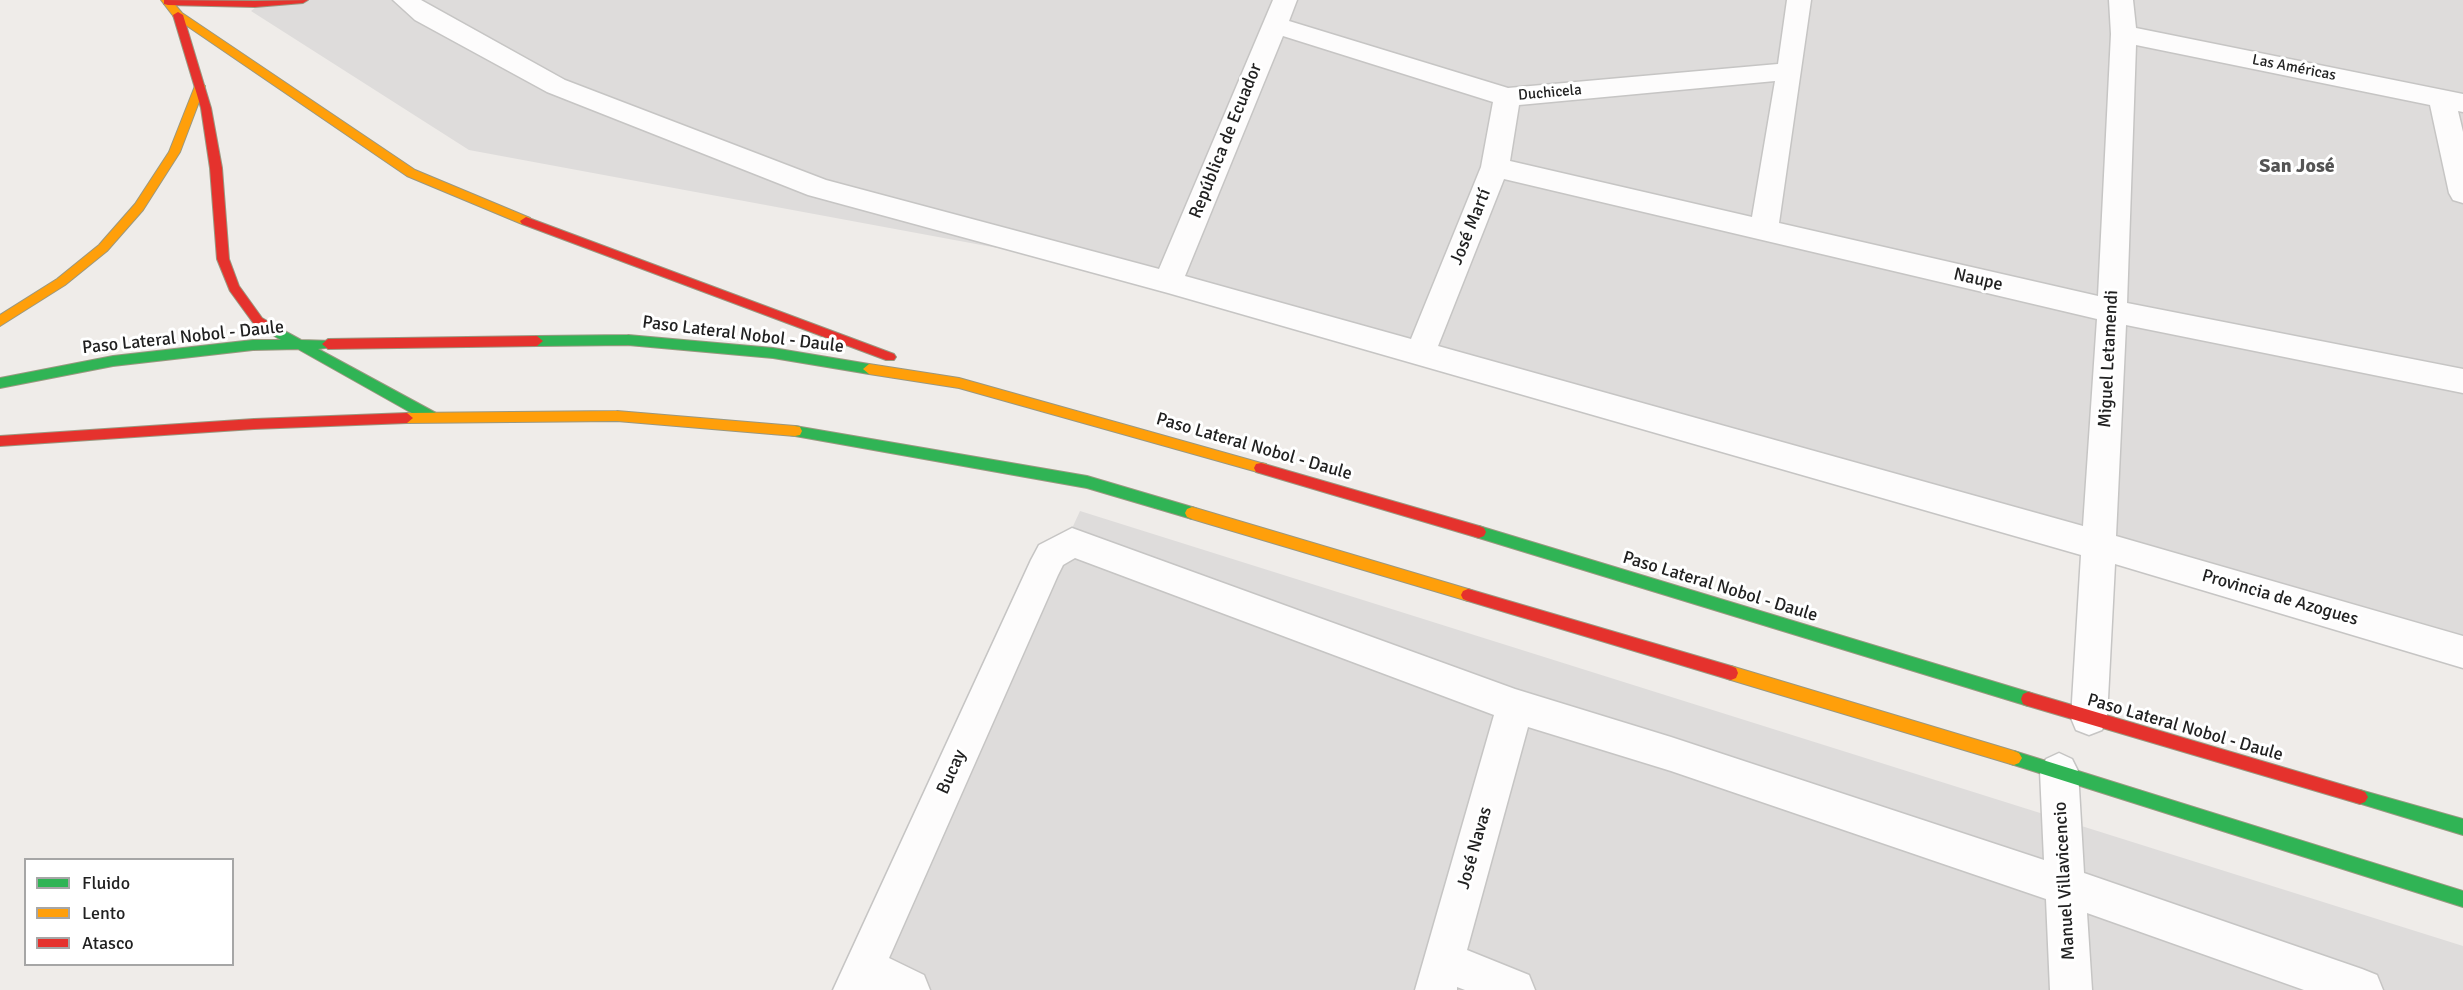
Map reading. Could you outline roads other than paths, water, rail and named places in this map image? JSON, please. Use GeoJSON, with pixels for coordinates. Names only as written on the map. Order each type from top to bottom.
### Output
{"type":"FeatureCollection","features":[{"type":"Feature","properties":{"kind":"main road"},"geometry":{"type":"LineString","coordinates":[[167,1],[255,4],[303,0]]}},
{"type":"Feature","properties":{"kind":"main road"},"geometry":{"type":"LineString","coordinates":[[167,1],[178,15],[411,172],[492,208],[959,383]]}},
{"type":"Feature","properties":{"kind":"main road"},"geometry":{"type":"LineString","coordinates":[[178,15],[206,108],[216,168],[223,259],[234,288],[258,321],[430,417]]}},
{"type":"Feature","properties":{"kind":"main road"},"geometry":{"type":"LineString","coordinates":[[0,321],[61,282],[103,248],[139,207],[174,152],[200,86]]}},
{"type":"Feature","properties":{"kind":"main road","name":"Paso Lateral Nobol - Daule"},"geometry":{"type":"LineString","coordinates":[[0,383],[113,361],[253,345],[628,340],[773,353],[959,383],[1385,503],[2089,718],[2463,827]]}},
{"type":"Feature","properties":{"kind":"main road"},"geometry":{"type":"LineString","coordinates":[[0,441],[254,424],[430,417],[617,416],[779,428],[1087,482],[2059,771],[2463,899]]}},
{"type":"Feature","properties":{"kind":"street","name":"Provincia de Azogues"},"geometry":{"type":"LineString","coordinates":[[405,0],[424,14],[556,86],[818,188],[1168,282],[2098,545],[2463,652]]}},
{"type":"Feature","properties":{"kind":"street","name":"República de Ecuador"},"geometry":{"type":"LineString","coordinates":[[1168,282],[1285,0]]}},
{"type":"Feature","properties":{"kind":"street"},"geometry":{"type":"LineString","coordinates":[[1764,230],[1791,66],[1799,0]]}},
{"type":"Feature","properties":{"kind":"street","name":"Miguel Letamendi"},"geometry":{"type":"LineString","coordinates":[[2089,718],[2112,311],[2124,34],[2121,0]]}},
{"type":"Feature","properties":{"kind":"street","name":"Duchicela"},"geometry":{"type":"LineString","coordinates":[[1273,25],[1508,97],[1791,66]]}},
{"type":"Feature","properties":{"kind":"street","name":"Las Américas"},"geometry":{"type":"LineString","coordinates":[[2124,34],[2452,100]]}},
{"type":"Feature","properties":{"kind":"street","name":"José Martí"},"geometry":{"type":"LineString","coordinates":[[1420,354],[1495,167],[1508,97]]}},
{"type":"Feature","properties":{"kind":"street"},"geometry":{"type":"LineString","coordinates":[[2452,100],[2463,193]]}},
{"type":"Feature","properties":{"kind":"street","name":"Naupe"},"geometry":{"type":"LineString","coordinates":[[1495,167],[2112,311],[2463,381]]}},
{"type":"Feature","properties":{"kind":"street","name":"Bucay"},"geometry":{"type":"LineString","coordinates":[[859,979],[1051,555],[1072,542],[1515,706]]}},
{"type":"Feature","properties":{"kind":"street"},"geometry":{"type":"LineString","coordinates":[[1515,706],[1671,754],[2065,886],[2362,990]]}},
{"type":"Feature","properties":{"kind":"street","name":"José Navas"},"geometry":{"type":"LineString","coordinates":[[1440,975],[1515,706]]}},
{"type":"Feature","properties":{"kind":"street","name":"Manuel Villavicencio"},"geometry":{"type":"LineString","coordinates":[[2059,771],[2071,990]]}},
{"type":"Feature","properties":{"kind":"street"},"geometry":{"type":"LineString","coordinates":[[1440,975],[1515,990]]}},
{"type":"Feature","properties":{"kind":"street"},"geometry":{"type":"LineString","coordinates":[[859,979],[909,990]]}},
{"type":"Feature","properties":{"kind":"district","name":"San José"},"geometry":{"type":"Point","coordinates":[2297,167]}}]}
